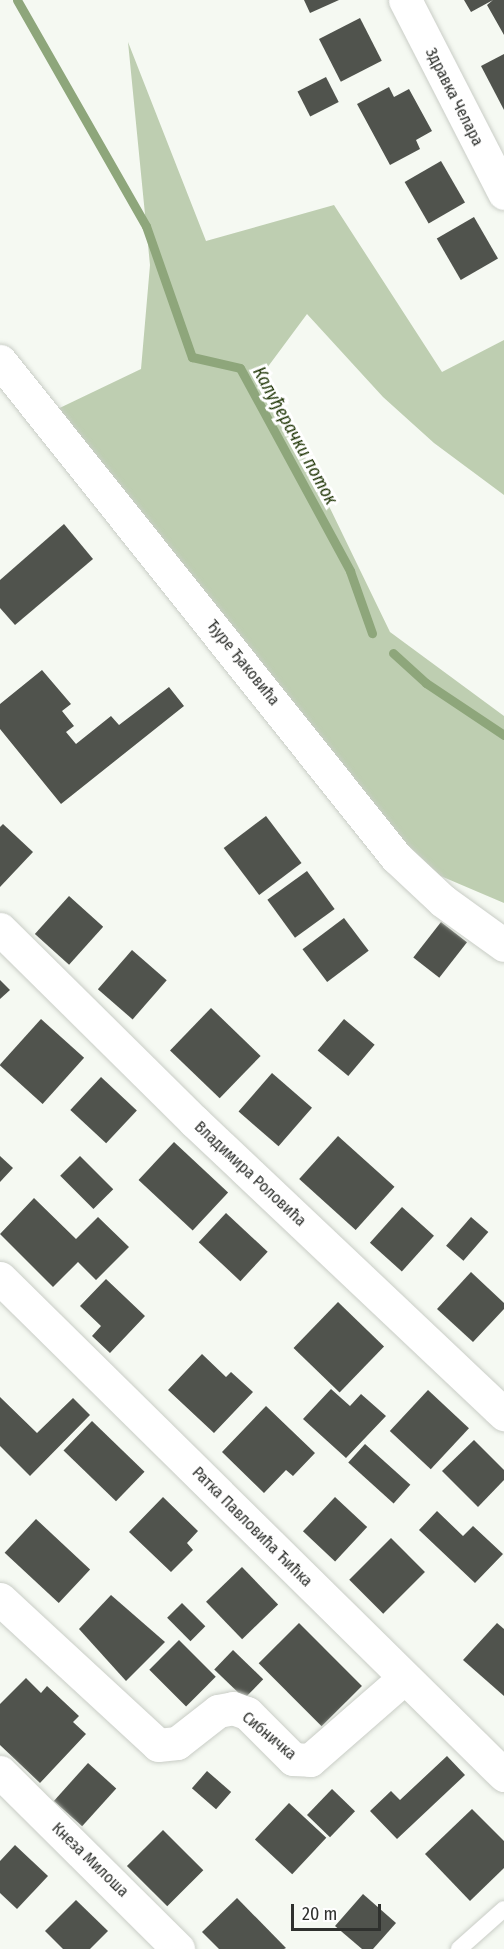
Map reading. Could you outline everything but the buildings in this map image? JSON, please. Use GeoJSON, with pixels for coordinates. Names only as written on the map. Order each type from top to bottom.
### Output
{"type":"FeatureCollection","features":[{"type":"Feature","properties":{"kind":"street","name":"Здравка Челара"},"geometry":{"type":"LineString","coordinates":[[405,0],[504,193]]}},
{"type":"Feature","properties":{"kind":"street","name":"Ђуре Ђаковића"},"geometry":{"type":"LineString","coordinates":[[0,361],[396,857],[443,901],[504,945]]}},
{"type":"Feature","properties":{"kind":"street","name":"Владимира Роловића"},"geometry":{"type":"LineString","coordinates":[[0,929],[194,1121],[504,1414]]}},
{"type":"Feature","properties":{"kind":"street","name":"Ратка Павловића Ћићка"},"geometry":{"type":"LineString","coordinates":[[0,1278],[504,1775]]}},
{"type":"Feature","properties":{"kind":"street","name":"Сибничка"},"geometry":{"type":"LineString","coordinates":[[0,1599],[46,1644],[158,1745],[177,1743],[218,1711],[233,1708],[247,1713],[285,1753],[301,1761],[318,1755],[404,1678]]}},
{"type":"Feature","properties":{"kind":"street","name":"Кнеза Милоша"},"geometry":{"type":"LineString","coordinates":[[0,1772],[178,1949]]}},
{"type":"Feature","properties":{"kind":"lane"},"geometry":{"type":"LineString","coordinates":[[459,1949],[504,1908]]}},
{"type":"Feature","properties":{"kind":"green space"},"geometry":{"type":"Polygon","coordinates":[[[128,42],[206,241],[334,205],[442,372],[504,340],[504,495],[434,443],[383,397],[307,314],[264,372],[390,632],[504,716],[504,903],[396,857],[45,415],[141,369],[150,265],[128,42]]]}},
{"type":"Feature","properties":{"kind":"waterway","name":"Калуђерачки поток"},"geometry":{"type":"LineString","coordinates":[[17,0],[146,226],[192,357],[240,368],[350,571],[372,633]]}},
{"type":"Feature","properties":{"kind":"waterway","name":"Калуђерачки поток"},"geometry":{"type":"LineString","coordinates":[[393,653],[426,683],[504,735]]}}]}
